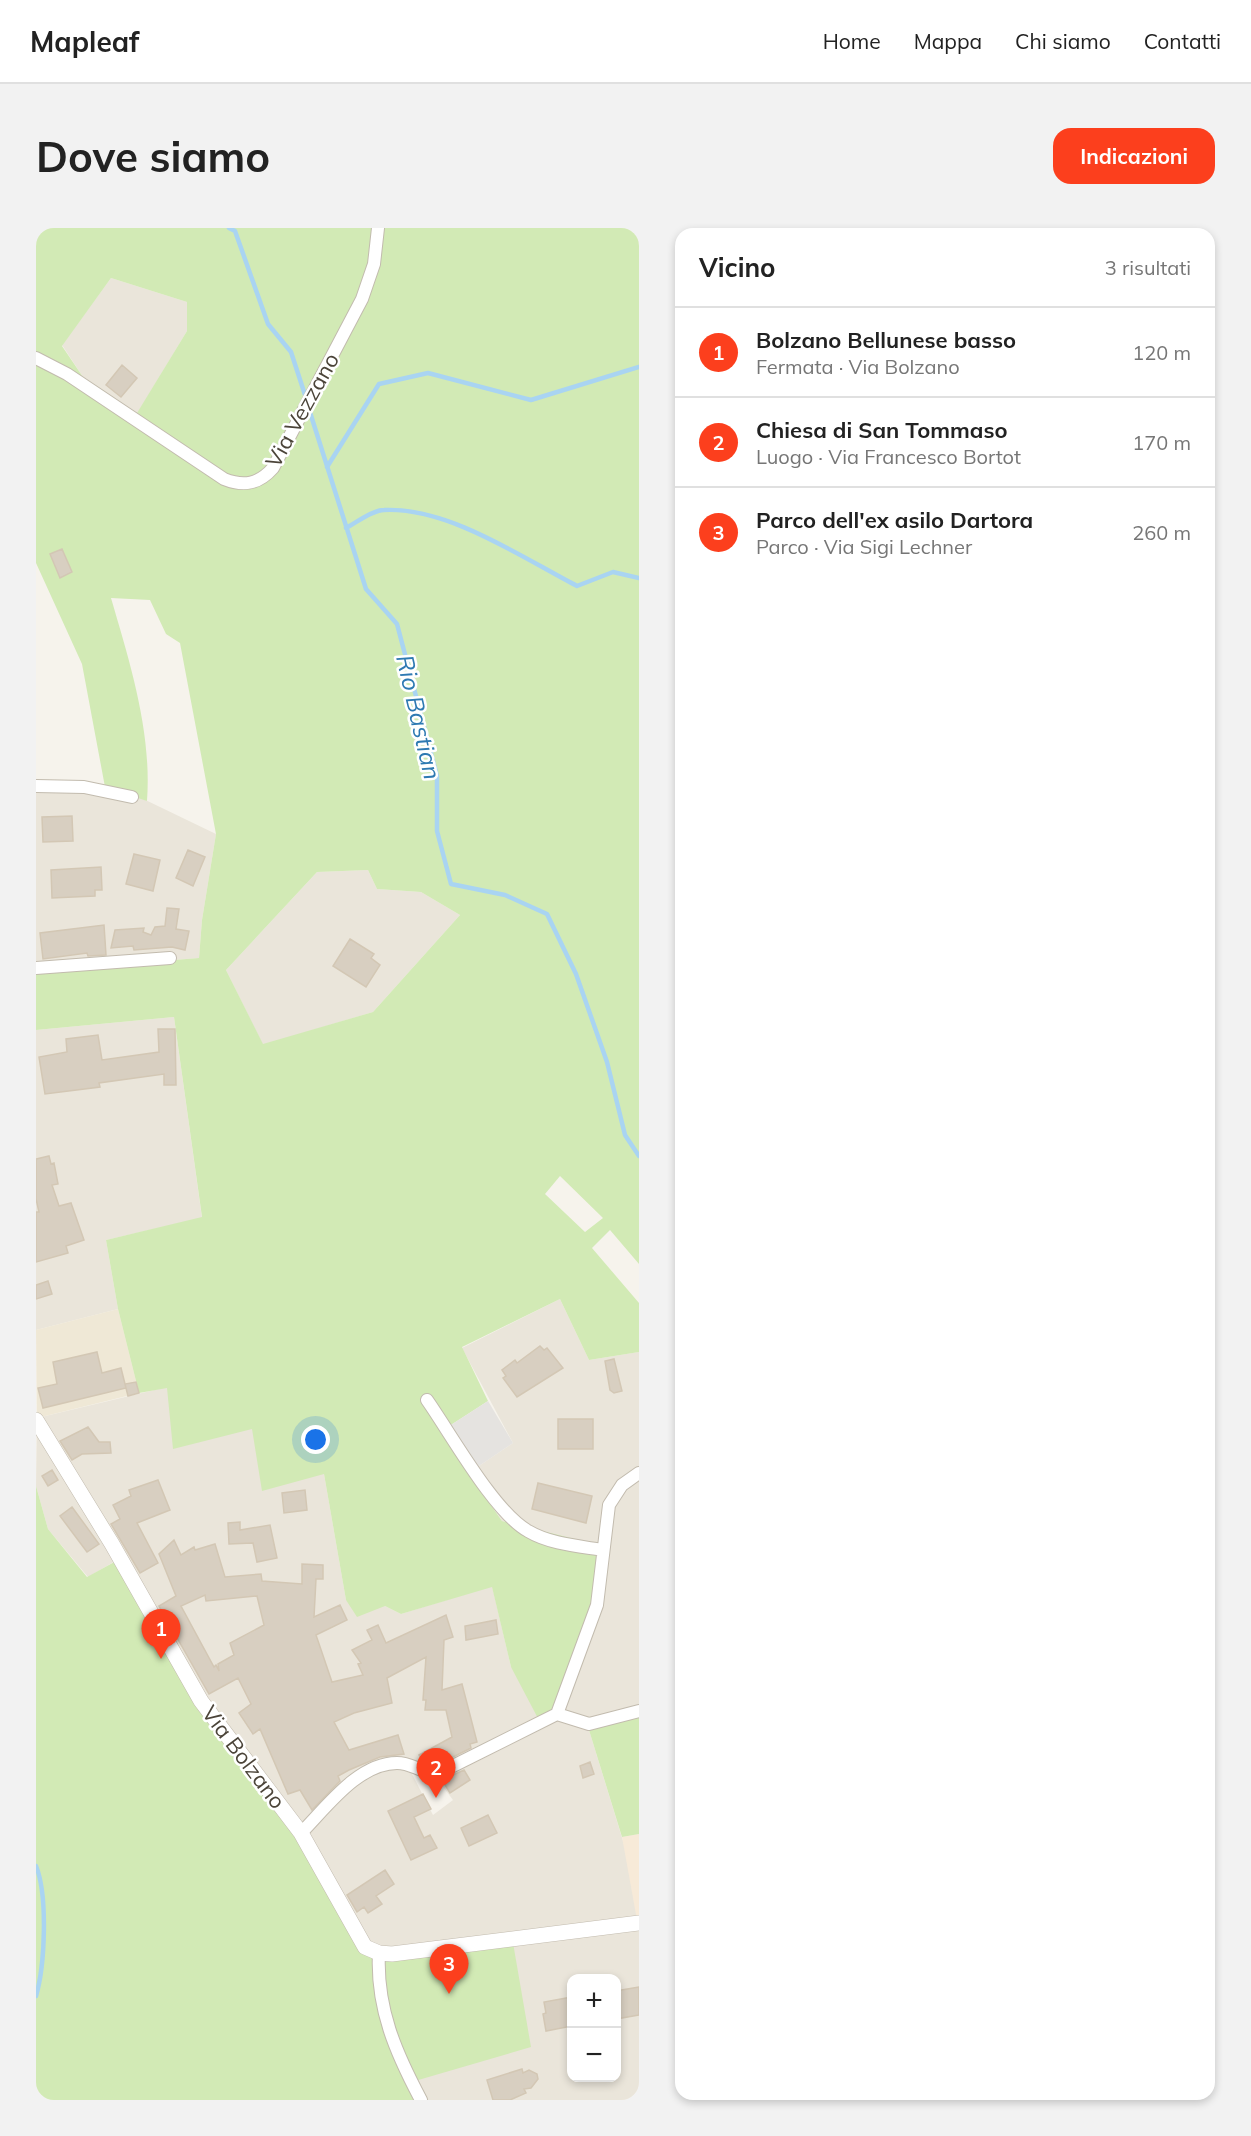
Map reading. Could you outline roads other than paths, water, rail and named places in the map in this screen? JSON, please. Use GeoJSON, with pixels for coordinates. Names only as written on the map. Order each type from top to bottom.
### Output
{"type":"FeatureCollection","features":[{"type":"Feature","properties":{"kind":"street","name":"Via Vezzano"},"geometry":{"type":"LineString","coordinates":[[36,358],[67,374],[224,479],[241,484],[260,480],[267,475],[307,405],[369,281],[374,264],[378,228]]}},
{"type":"Feature","properties":{"kind":"street"},"geometry":{"type":"LineString","coordinates":[[36,786],[84,787],[132,797]]}},
{"type":"Feature","properties":{"kind":"street"},"geometry":{"type":"LineString","coordinates":[[36,968],[170,958]]}},
{"type":"Feature","properties":{"kind":"street"},"geometry":{"type":"LineString","coordinates":[[427,1400],[500,1507],[517,1524],[548,1539],[603,1550]]}},
{"type":"Feature","properties":{"kind":"street","name":"Via Bolzano"},"geometry":{"type":"LineString","coordinates":[[36,1420],[112,1544],[201,1701],[301,1833],[360,1941],[365,1947],[379,1953]]}},
{"type":"Feature","properties":{"kind":"street"},"geometry":{"type":"LineString","coordinates":[[301,1833],[350,1784],[375,1768],[399,1763],[422,1772],[441,1772],[557,1714],[597,1605],[609,1505],[614,1494],[639,1473]]}},
{"type":"Feature","properties":{"kind":"street"},"geometry":{"type":"LineString","coordinates":[[557,1714],[590,1724],[639,1711]]}},
{"type":"Feature","properties":{"kind":"street"},"geometry":{"type":"LineString","coordinates":[[421,2100],[386,2022],[380,1996],[379,1953],[392,1954],[639,1923]]}},
{"type":"Feature","properties":{"kind":"waterway","name":"Rio Bastian"},"geometry":{"type":"LineString","coordinates":[[229,228],[235,231],[268,324],[291,352],[306,398]]}},
{"type":"Feature","properties":{"kind":"waterway"},"geometry":{"type":"LineString","coordinates":[[327,467],[379,384],[428,373],[531,400],[639,367]]}},
{"type":"Feature","properties":{"kind":"waterway","name":"Rio Bastian"},"geometry":{"type":"LineString","coordinates":[[308,406],[366,589],[397,624],[437,776],[437,831],[451,884],[505,895],[547,914],[576,974],[607,1062],[625,1135],[639,1156]]}},
{"type":"Feature","properties":{"kind":"waterway"},"geometry":{"type":"LineString","coordinates":[[346,528],[369,514],[379,511],[408,511],[458,525],[484,536],[577,586],[613,572],[639,578]]}},
{"type":"Feature","properties":{"kind":"waterway"},"geometry":{"type":"LineString","coordinates":[[36,1866],[44,1912],[43,1949],[36,1996]]}},
{"type":"Feature","properties":{"kind":"place","name":"Bolzano Bellunese basso"},"geometry":{"type":"Point","coordinates":[161,1659]}},
{"type":"Feature","properties":{"kind":"place","name":"Chiesa di San Tommaso"},"geometry":{"type":"Point","coordinates":[436,1798]}},
{"type":"Feature","properties":{"kind":"place","name":"Parco dell'ex asilo Dartora"},"geometry":{"type":"Point","coordinates":[449,1994]}}]}
